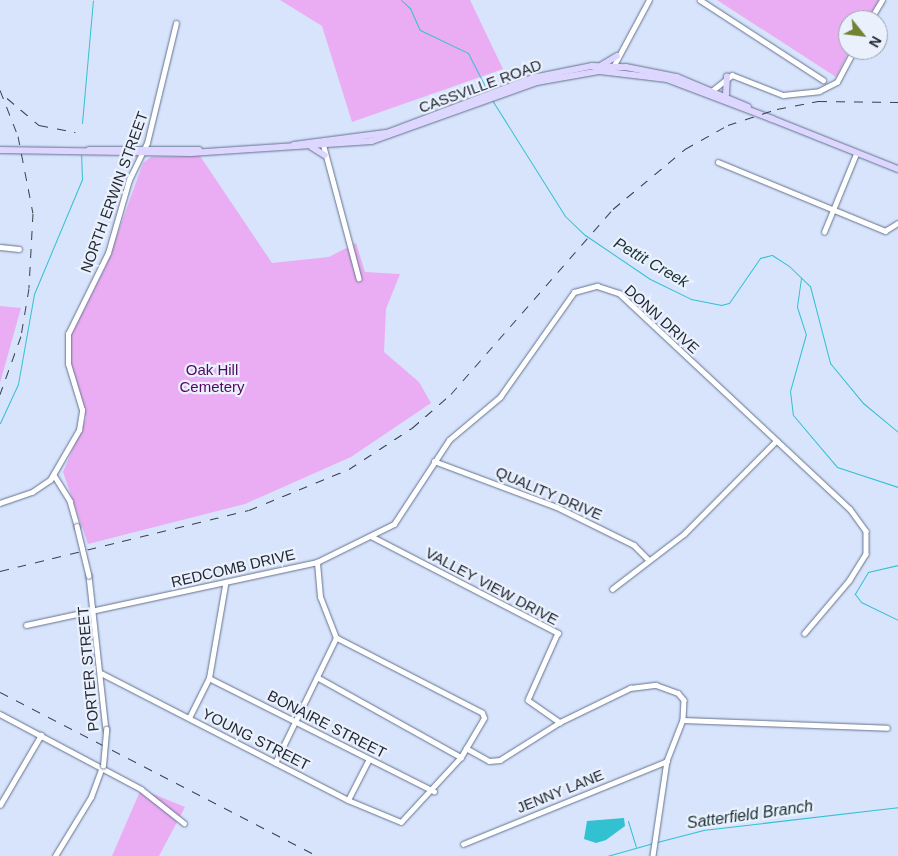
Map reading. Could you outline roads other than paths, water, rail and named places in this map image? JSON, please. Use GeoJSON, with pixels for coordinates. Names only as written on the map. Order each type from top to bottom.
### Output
{"type":"FeatureCollection","features":[{"type":"Feature","properties":{"kind":"main road"},"geometry":{"type":"LineString","coordinates":[[602,66],[618,54],[626,67]]}},
{"type":"Feature","properties":{"kind":"main road","name":"CASSVILLE ROAD"},"geometry":{"type":"LineString","coordinates":[[277,148],[390,137],[524,83],[602,66],[656,76],[709,92],[856,154],[898,168]]}},
{"type":"Feature","properties":{"kind":"main road","name":"CASSVILLE ROAD"},"geometry":{"type":"LineString","coordinates":[[524,83],[569,74],[626,67],[728,97],[773,119]]}},
{"type":"Feature","properties":{"kind":"main road"},"geometry":{"type":"LineString","coordinates":[[727,76],[723,89],[728,97]]}},
{"type":"Feature","properties":{"kind":"main road","name":"CASSVILLE ROAD"},"geometry":{"type":"LineString","coordinates":[[0,150],[211,151],[312,147],[323,144]]}},
{"type":"Feature","properties":{"kind":"main road"},"geometry":{"type":"LineString","coordinates":[[312,147],[325,155]]}},
{"type":"Feature","properties":{"kind":"street"},"geometry":{"type":"LineString","coordinates":[[612,68],[649,0]]}},
{"type":"Feature","properties":{"kind":"street"},"geometry":{"type":"LineString","coordinates":[[700,0],[823,80]]}},
{"type":"Feature","properties":{"kind":"street","name":"NORTH ERWIN STREET"},"geometry":{"type":"LineString","coordinates":[[0,503],[37,490],[54,475],[82,420],[68,364],[69,331],[108,253],[143,151],[176,22]]}},
{"type":"Feature","properties":{"kind":"street"},"geometry":{"type":"LineString","coordinates":[[709,92],[727,76],[744,77],[783,95],[808,94],[834,84],[848,60]]}},
{"type":"Feature","properties":{"kind":"street"},"geometry":{"type":"LineString","coordinates":[[323,144],[359,278]]}},
{"type":"Feature","properties":{"kind":"street"},"geometry":{"type":"LineString","coordinates":[[824,232],[856,154]]}},
{"type":"Feature","properties":{"kind":"street"},"geometry":{"type":"LineString","coordinates":[[718,162],[885,231],[898,223]]}},
{"type":"Feature","properties":{"kind":"street"},"geometry":{"type":"LineString","coordinates":[[0,247],[19,249]]}},
{"type":"Feature","properties":{"kind":"street","name":"DONN DRIVE"},"geometry":{"type":"LineString","coordinates":[[371,536],[394,524],[449,440],[500,397],[574,292],[597,286],[619,293],[850,509],[866,531],[866,554],[850,580],[805,633]]}},
{"type":"Feature","properties":{"kind":"street"},"geometry":{"type":"LineString","coordinates":[[612,589],[684,534],[776,441]]}},
{"type":"Feature","properties":{"kind":"street","name":"QUALITY DRIVE"},"geometry":{"type":"LineString","coordinates":[[434,461],[557,507],[634,545],[648,560]]}},
{"type":"Feature","properties":{"kind":"street","name":"PORTER STREET"},"geometry":{"type":"LineString","coordinates":[[54,475],[70,501],[96,610],[106,729],[102,768],[55,856]]}},
{"type":"Feature","properties":{"kind":"street","name":"REDCOMB DRIVE"},"geometry":{"type":"LineString","coordinates":[[26,625],[225,585],[317,562],[371,536]]}},
{"type":"Feature","properties":{"kind":"street","name":"VALLEY VIEW DRIVE"},"geometry":{"type":"LineString","coordinates":[[371,536],[558,633],[528,700],[560,722]]}},
{"type":"Feature","properties":{"kind":"street"},"geometry":{"type":"LineString","coordinates":[[317,562],[320,596],[336,638],[482,713],[484,718],[461,757],[434,791]]}},
{"type":"Feature","properties":{"kind":"street"},"geometry":{"type":"LineString","coordinates":[[190,718],[209,678],[225,585]]}},
{"type":"Feature","properties":{"kind":"street"},"geometry":{"type":"LineString","coordinates":[[275,763],[336,638]]}},
{"type":"Feature","properties":{"kind":"street","name":"YOUNG STREET"},"geometry":{"type":"LineString","coordinates":[[101,673],[348,800],[402,822],[434,791]]}},
{"type":"Feature","properties":{"kind":"street"},"geometry":{"type":"LineString","coordinates":[[318,677],[461,757]]}},
{"type":"Feature","properties":{"kind":"street","name":"BONAIRE STREET"},"geometry":{"type":"LineString","coordinates":[[209,678],[368,760],[434,791]]}},
{"type":"Feature","properties":{"kind":"street"},"geometry":{"type":"LineString","coordinates":[[466,748],[489,760],[500,760],[560,722],[630,688],[656,685],[684,700],[683,720],[667,761],[653,856]]}},
{"type":"Feature","properties":{"kind":"street"},"geometry":{"type":"LineString","coordinates":[[0,714],[141,789],[184,823]]}},
{"type":"Feature","properties":{"kind":"street"},"geometry":{"type":"LineString","coordinates":[[683,720],[887,728]]}},
{"type":"Feature","properties":{"kind":"street"},"geometry":{"type":"LineString","coordinates":[[0,804],[41,735]]}},
{"type":"Feature","properties":{"kind":"street"},"geometry":{"type":"LineString","coordinates":[[348,800],[368,760]]}},
{"type":"Feature","properties":{"kind":"street","name":"JENNY LANE"},"geometry":{"type":"LineString","coordinates":[[463,844],[667,761]]}},
{"type":"Feature","properties":{"kind":"water"},"geometry":{"type":"Polygon","coordinates":[[[624,818],[625,826],[606,840],[596,843],[584,839],[587,821],[624,818]]]}},
{"type":"Feature","properties":{"kind":"waterway"},"geometry":{"type":"LineString","coordinates":[[82,123],[93,0]]}},
{"type":"Feature","properties":{"kind":"waterway","name":"Pettit Creek"},"geometry":{"type":"LineString","coordinates":[[401,0],[410,8],[420,30],[468,53],[488,92]]}},
{"type":"Feature","properties":{"kind":"waterway","name":"Pettit Creek"},"geometry":{"type":"LineString","coordinates":[[492,100],[565,216],[585,235],[650,279],[691,299],[721,305],[729,303],[760,258],[772,255],[789,266],[810,286],[830,363],[863,403],[898,432]]}},
{"type":"Feature","properties":{"kind":"waterway"},"geometry":{"type":"LineString","coordinates":[[0,423],[18,384],[34,294],[82,179],[81,155]]}},
{"type":"Feature","properties":{"kind":"waterway","name":"Pettit Creek"},"geometry":{"type":"LineString","coordinates":[[801,278],[797,307],[806,334],[790,391],[793,415],[837,467],[898,487]]}},
{"type":"Feature","properties":{"kind":"waterway"},"geometry":{"type":"LineString","coordinates":[[898,565],[868,572],[855,594],[861,602],[898,620]]}},
{"type":"Feature","properties":{"kind":"waterway","name":"Satterfield Branch"},"geometry":{"type":"LineString","coordinates":[[657,842],[703,830],[898,807]]}},
{"type":"Feature","properties":{"kind":"waterway"},"geometry":{"type":"LineString","coordinates":[[628,821],[636,847]]}},
{"type":"Feature","properties":{"kind":"waterway","name":"Satterfield Branch"},"geometry":{"type":"LineString","coordinates":[[607,856],[653,843]]}},
{"type":"Feature","properties":{"kind":"railway"},"geometry":{"type":"LineString","coordinates":[[0,90],[18,136],[33,213],[29,288],[21,336],[0,394]]}},
{"type":"Feature","properties":{"kind":"railway"},"geometry":{"type":"LineString","coordinates":[[7,98],[39,125],[75,132]]}},
{"type":"Feature","properties":{"kind":"railway"},"geometry":{"type":"LineString","coordinates":[[0,571],[249,510],[349,469],[412,428],[451,394],[613,209],[685,149],[728,125],[777,109],[818,101],[898,102]]}},
{"type":"Feature","properties":{"kind":"railway"},"geometry":{"type":"LineString","coordinates":[[0,692],[318,856]]}},
{"type":"Feature","properties":{"kind":"park label","name":"Oak Hill Cemetery"},"geometry":{"type":"Point","coordinates":[212,378]}}]}
